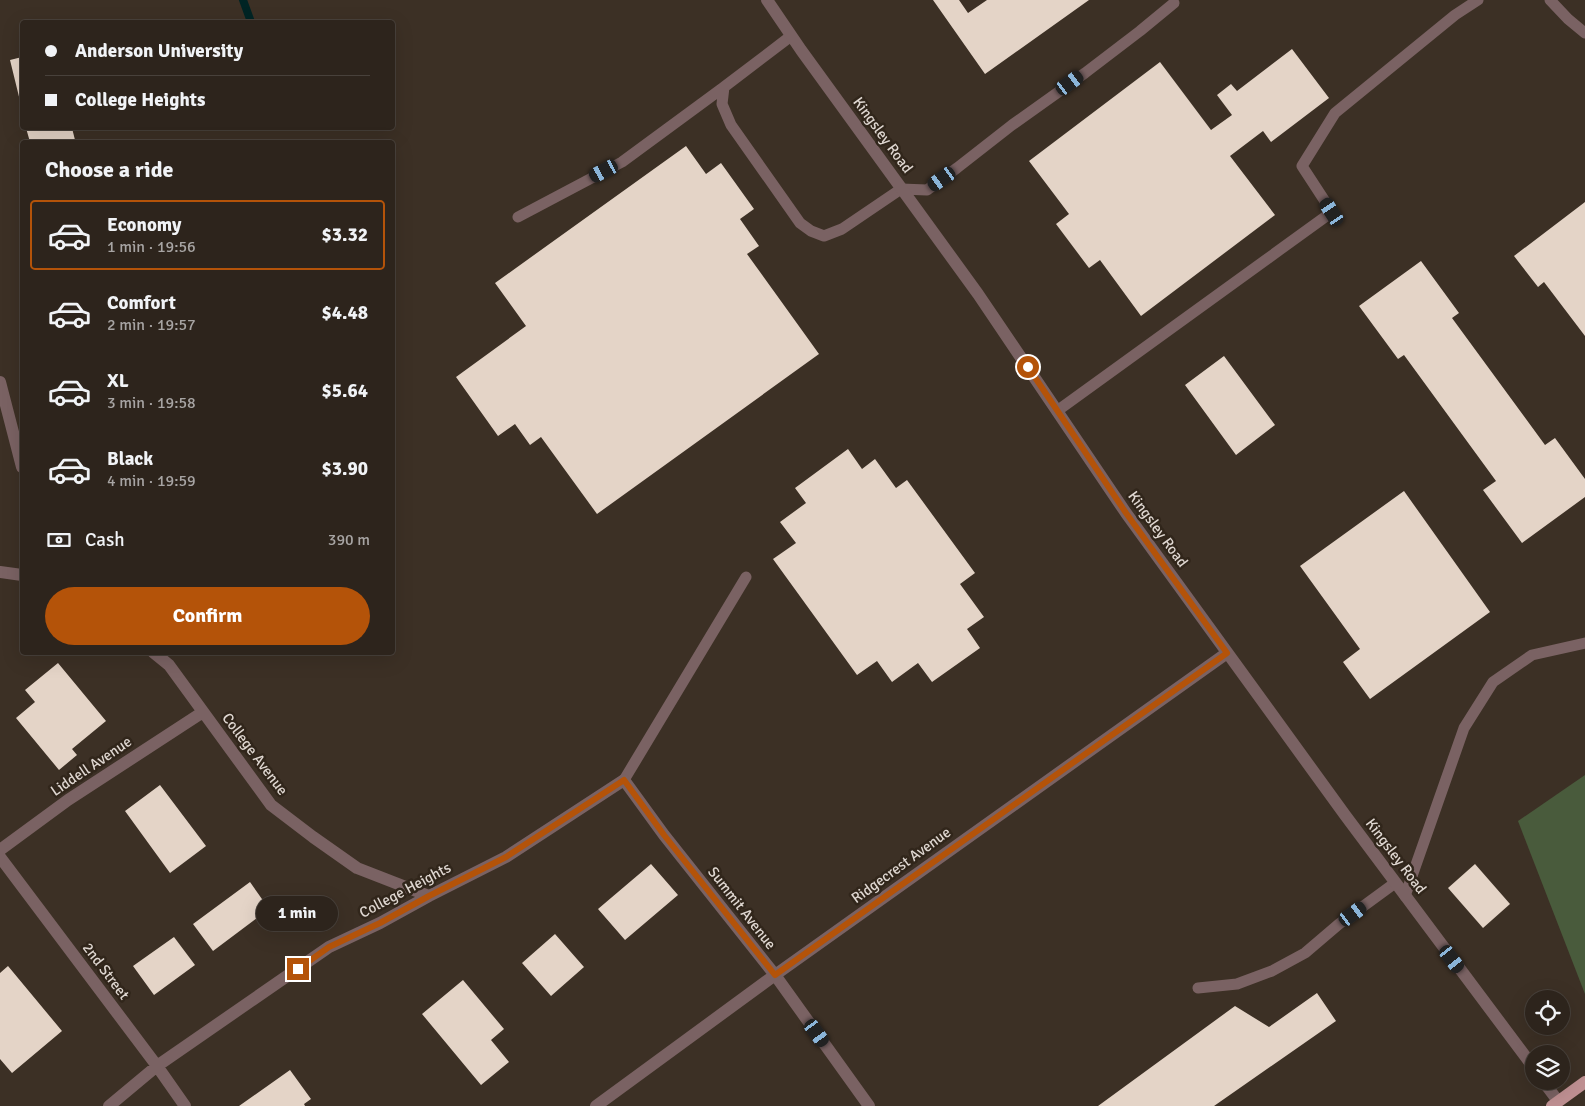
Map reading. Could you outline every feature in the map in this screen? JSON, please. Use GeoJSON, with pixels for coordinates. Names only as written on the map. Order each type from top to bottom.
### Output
{"type":"FeatureCollection","features":[{"type":"Feature","properties":{"kind":"main road"},"geometry":{"type":"LineString","coordinates":[[1555,1104],[1585,1082]]}},
{"type":"Feature","properties":{"kind":"street","name":"Kingsley Road"},"geometry":{"type":"LineString","coordinates":[[767,0],[978,294],[1126,513],[1395,883],[1525,1056]]}},
{"type":"Feature","properties":{"kind":"street"},"geometry":{"type":"LineString","coordinates":[[0,382],[20,459]]}},
{"type":"Feature","properties":{"kind":"street"},"geometry":{"type":"LineString","coordinates":[[0,572],[20,575]]}},
{"type":"Feature","properties":{"kind":"street","name":"Ridgecrest Avenue"},"geometry":{"type":"LineString","coordinates":[[596,1106],[775,975],[1227,653]]}},
{"type":"Feature","properties":{"kind":"street","name":"College Avenue"},"geometry":{"type":"LineString","coordinates":[[157,655],[169,665],[271,805],[357,868],[429,896]]}},
{"type":"Feature","properties":{"kind":"street","name":"Liddell Avenue"},"geometry":{"type":"LineString","coordinates":[[0,850],[68,800],[203,712]]}},
{"type":"Feature","properties":{"kind":"street","name":"College Heights"},"geometry":{"type":"LineString","coordinates":[[109,1106],[157,1066],[329,947],[380,923],[506,857],[624,780]]}},
{"type":"Feature","properties":{"kind":"street","name":"Summit Avenue"},"geometry":{"type":"LineString","coordinates":[[624,780],[664,835],[775,975],[869,1106]]}},
{"type":"Feature","properties":{"kind":"street","name":"2nd Street"},"geometry":{"type":"LineString","coordinates":[[0,857],[185,1106]]}},
{"type":"Feature","properties":{"kind":"street"},"geometry":{"type":"LineString","coordinates":[[1548,1090],[1555,1104]]}},
{"type":"Feature","properties":{"kind":"lane"},"geometry":{"type":"LineString","coordinates":[[1057,411],[1332,212],[1302,166],[1335,113],[1455,15],[1478,0]]}},
{"type":"Feature","properties":{"kind":"lane"},"geometry":{"type":"LineString","coordinates":[[1550,0],[1585,33]]}},
{"type":"Feature","properties":{"kind":"lane"},"geometry":{"type":"LineString","coordinates":[[724,87],[722,104],[731,125],[800,224],[810,231],[824,236],[842,229],[901,189],[927,190],[1012,124],[1093,67],[1174,3]]}},
{"type":"Feature","properties":{"kind":"lane"},"geometry":{"type":"LineString","coordinates":[[518,217],[622,162],[791,36]]}},
{"type":"Feature","properties":{"kind":"lane"},"geometry":{"type":"LineString","coordinates":[[624,780],[746,577]]}},
{"type":"Feature","properties":{"kind":"lane"},"geometry":{"type":"LineString","coordinates":[[1405,896],[1464,728],[1493,682],[1532,654],[1585,643]]}},
{"type":"Feature","properties":{"kind":"lane"},"geometry":{"type":"LineString","coordinates":[[1198,988],[1237,984],[1272,971],[1305,953],[1339,924],[1395,883]]}},
{"type":"Feature","properties":{"kind":"green space"},"geometry":{"type":"Polygon","coordinates":[[[1585,775],[1585,994],[1518,821],[1585,775]]]}},
{"type":"Feature","properties":{"kind":"building"},"geometry":{"type":"Polygon","coordinates":[[[933,0],[959,0],[968,13],[987,0],[1089,0],[985,74],[933,0]]]}},
{"type":"Feature","properties":{"kind":"building"},"geometry":{"type":"Polygon","coordinates":[[[1292,49],[1329,98],[1271,142],[1263,131],[1230,156],[1275,215],[1141,316],[1100,260],[1089,268],[1056,224],[1069,214],[1029,161],[1160,62],[1211,130],[1232,115],[1217,95],[1231,84],[1237,91],[1292,49]]]}},
{"type":"Feature","properties":{"kind":"building"},"geometry":{"type":"Polygon","coordinates":[[[20,58],[20,101],[10,60],[20,58]]]}},
{"type":"Feature","properties":{"kind":"building"},"geometry":{"type":"Polygon","coordinates":[[[27,130],[72,130],[75,140],[29,140],[27,130]]]}},
{"type":"Feature","properties":{"kind":"building"},"geometry":{"type":"Polygon","coordinates":[[[686,146],[706,174],[721,163],[754,209],[740,219],[759,246],[747,254],[819,354],[597,514],[541,437],[530,445],[515,424],[498,436],[456,377],[526,326],[495,283],[686,146]]]}},
{"type":"Feature","properties":{"kind":"building"},"geometry":{"type":"Polygon","coordinates":[[[1585,202],[1585,336],[1544,282],[1538,287],[1514,256],[1585,202]]]}},
{"type":"Feature","properties":{"kind":"building"},"geometry":{"type":"Polygon","coordinates":[[[1421,261],[1459,313],[1452,318],[1545,445],[1555,438],[1585,479],[1585,497],[1522,543],[1483,490],[1496,481],[1404,355],[1398,359],[1359,306],[1421,261]]]}},
{"type":"Feature","properties":{"kind":"building"},"geometry":{"type":"Polygon","coordinates":[[[1224,356],[1275,425],[1236,455],[1185,385],[1224,356]]]}},
{"type":"Feature","properties":{"kind":"building"},"geometry":{"type":"Polygon","coordinates":[[[848,449],[862,469],[875,459],[896,488],[907,480],[975,573],[960,584],[984,617],[967,629],[980,648],[932,682],[918,663],[892,682],[877,661],[857,675],[773,559],[796,543],[780,522],[806,503],[795,488],[848,449]]]}},
{"type":"Feature","properties":{"kind":"building"},"geometry":{"type":"Polygon","coordinates":[[[1404,491],[1490,612],[1370,699],[1343,662],[1360,649],[1300,566],[1404,491]]]}},
{"type":"Feature","properties":{"kind":"building"},"geometry":{"type":"Polygon","coordinates":[[[58,663],[106,721],[72,749],[77,755],[59,770],[16,718],[35,702],[25,690],[58,663]]]}},
{"type":"Feature","properties":{"kind":"building"},"geometry":{"type":"Polygon","coordinates":[[[160,785],[206,846],[170,873],[125,811],[160,785]]]}},
{"type":"Feature","properties":{"kind":"building"},"geometry":{"type":"Polygon","coordinates":[[[651,864],[678,895],[625,940],[598,909],[651,864]]]}},
{"type":"Feature","properties":{"kind":"building"},"geometry":{"type":"Polygon","coordinates":[[[1475,864],[1510,904],[1483,928],[1448,888],[1475,864]]]}},
{"type":"Feature","properties":{"kind":"building"},"geometry":{"type":"Polygon","coordinates":[[[250,882],[269,909],[213,951],[193,924],[250,882]]]}},
{"type":"Feature","properties":{"kind":"building"},"geometry":{"type":"Polygon","coordinates":[[[555,934],[584,967],[551,996],[522,963],[555,934]]]}},
{"type":"Feature","properties":{"kind":"building"},"geometry":{"type":"Polygon","coordinates":[[[174,937],[195,965],[154,995],[133,966],[174,937]]]}},
{"type":"Feature","properties":{"kind":"building"},"geometry":{"type":"Polygon","coordinates":[[[8,966],[62,1031],[12,1073],[0,1059],[0,973],[8,966]]]}},
{"type":"Feature","properties":{"kind":"building"},"geometry":{"type":"Polygon","coordinates":[[[463,980],[504,1029],[491,1040],[509,1062],[481,1085],[422,1014],[463,980]]]}},
{"type":"Feature","properties":{"kind":"building"},"geometry":{"type":"Polygon","coordinates":[[[1317,993],[1336,1021],[1214,1106],[1098,1106],[1235,1006],[1269,1027],[1317,993]]]}},
{"type":"Feature","properties":{"kind":"building"},"geometry":{"type":"Polygon","coordinates":[[[290,1070],[311,1099],[304,1104],[305,1106],[239,1106],[290,1070]]]}},
{"type":"Feature","properties":{"kind":"waterway"},"geometry":{"type":"LineString","coordinates":[[243,0],[250,20]]}},
{"type":"Feature","properties":{"kind":"route"},"geometry":{"type":"LineString","coordinates":[[298,969],[329,947],[380,923],[506,857],[624,780],[664,835],[775,975],[1227,653],[1126,513],[1028,367]]}}]}
